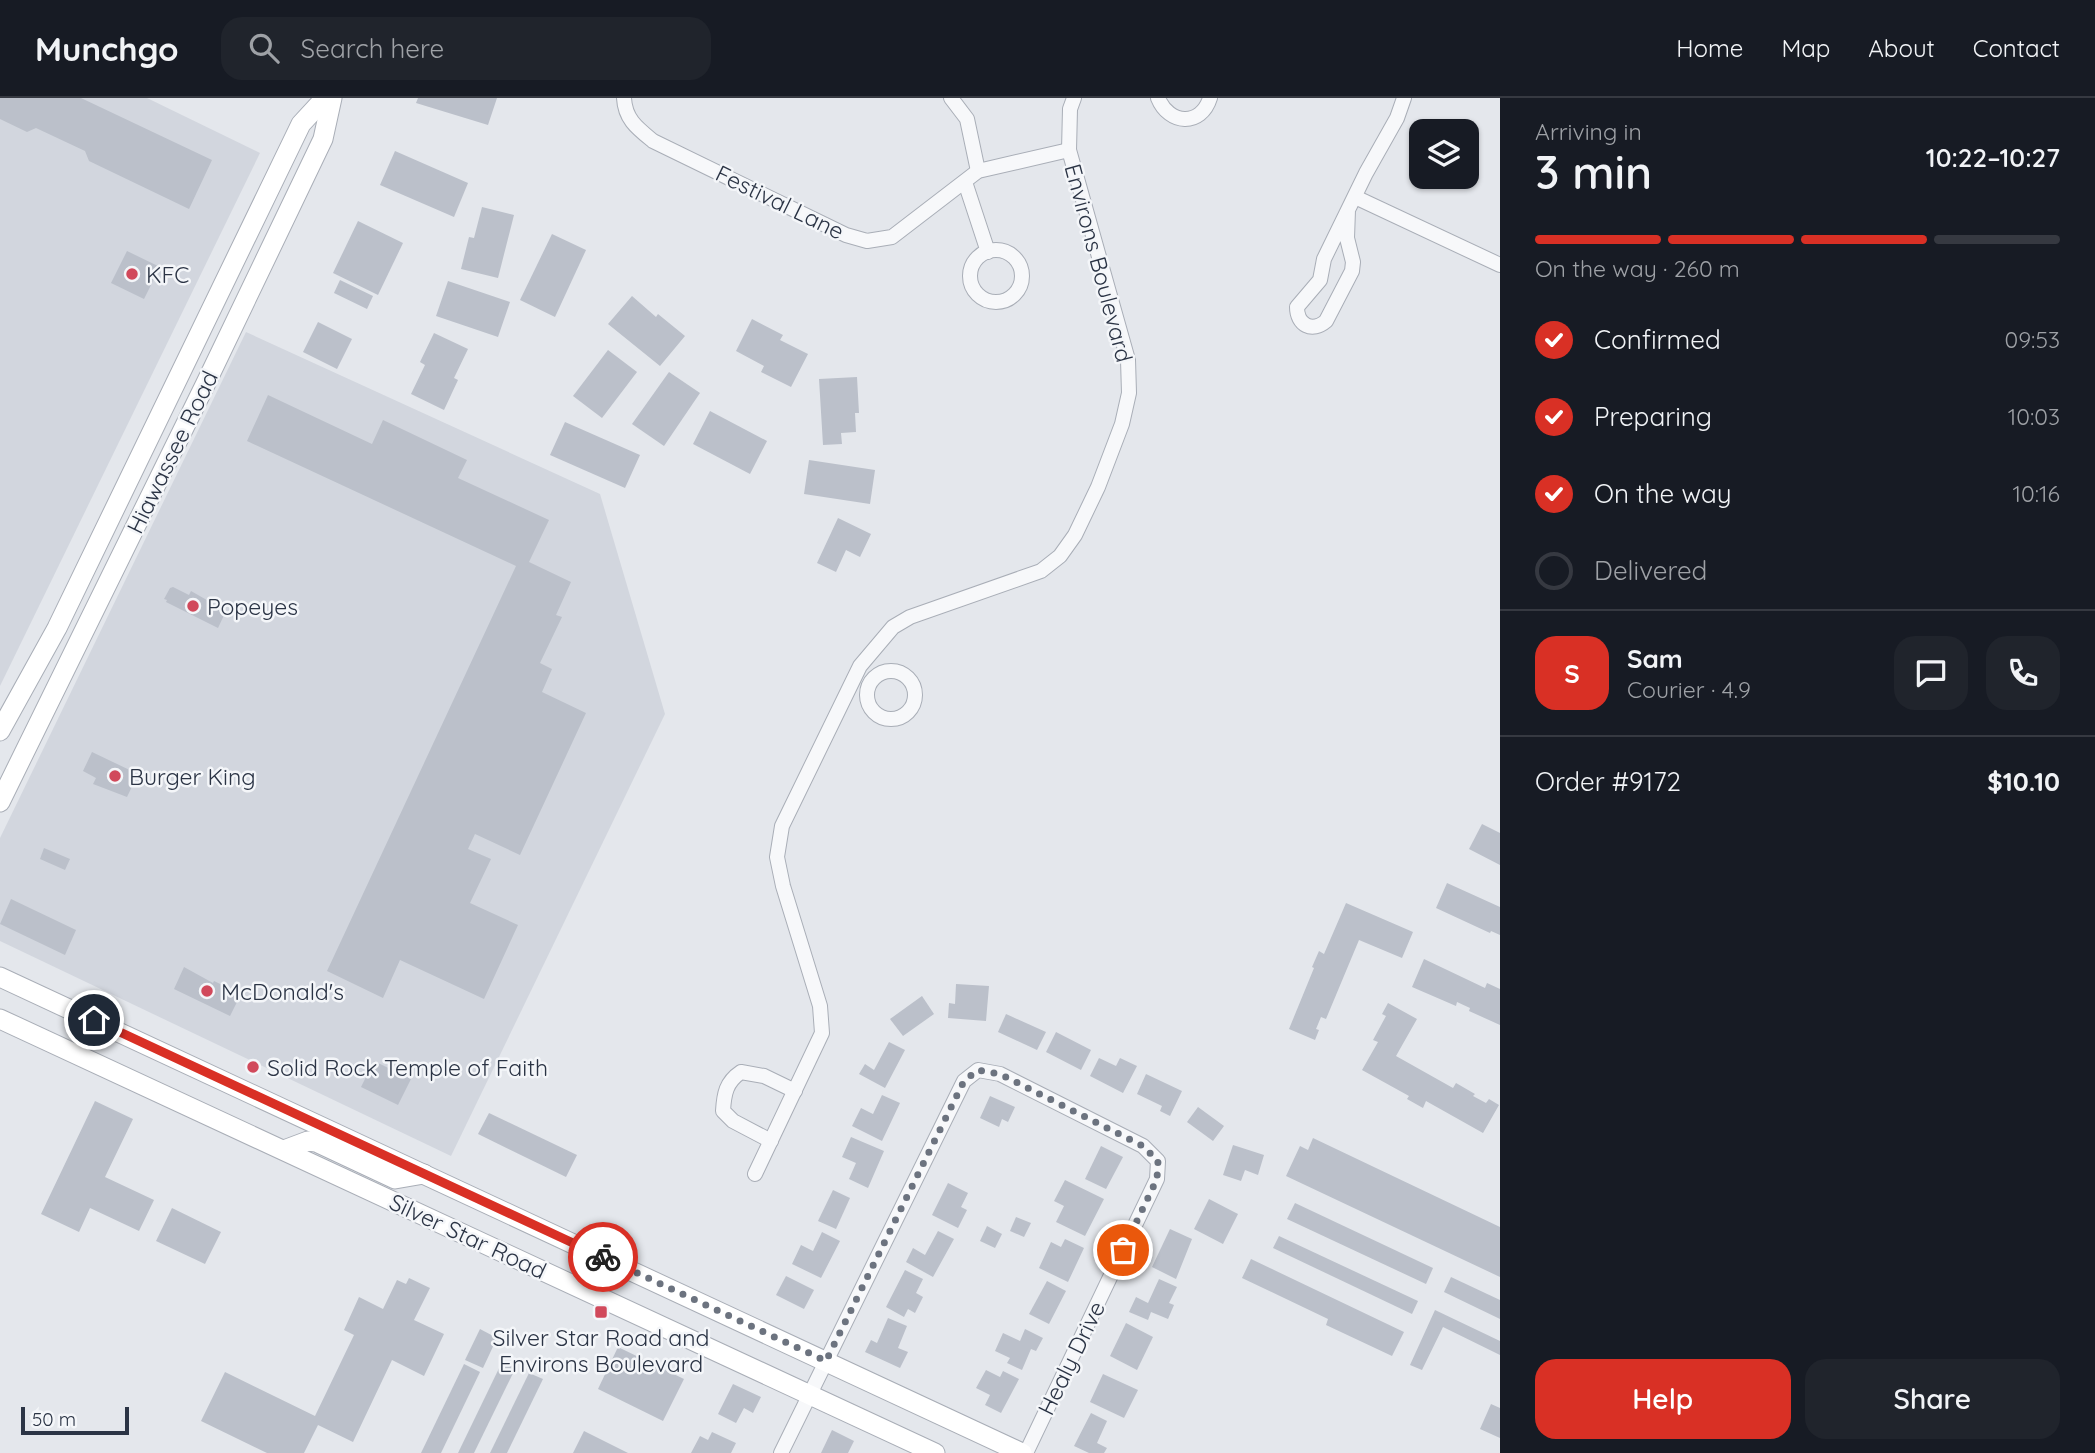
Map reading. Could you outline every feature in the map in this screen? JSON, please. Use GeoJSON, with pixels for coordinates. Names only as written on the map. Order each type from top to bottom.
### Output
{"type":"FeatureCollection","features":[{"type":"Feature","properties":{"kind":"main road","name":"Hiawassee Road"},"geometry":{"type":"LineString","coordinates":[[0,731],[57,628],[301,124],[325,98]]}},
{"type":"Feature","properties":{"kind":"main road","name":"Hiawassee Road"},"geometry":{"type":"LineString","coordinates":[[0,802],[323,139],[332,98]]}},
{"type":"Feature","properties":{"kind":"main road","name":"Silver Star Road"},"geometry":{"type":"LineString","coordinates":[[0,977],[1024,1453]]}},
{"type":"Feature","properties":{"kind":"main road","name":"Silver Star Road"},"geometry":{"type":"LineString","coordinates":[[0,1019],[935,1453]]}},
{"type":"Feature","properties":{"kind":"main road"},"geometry":{"type":"LineString","coordinates":[[284,1150],[308,1141],[316,1142],[395,1179],[424,1174]]}},
{"type":"Feature","properties":{"kind":"street","name":"Festival Lane"},"geometry":{"type":"LineString","coordinates":[[624,98],[625,110],[632,124],[653,141],[846,235],[867,241],[892,237],[978,172],[1069,150]]}},
{"type":"Feature","properties":{"kind":"street"},"geometry":{"type":"LineString","coordinates":[[951,98],[967,119],[978,172]]}},
{"type":"Feature","properties":{"kind":"street","name":"Environs Boulevard"},"geometry":{"type":"LineString","coordinates":[[755,1174],[822,1033],[821,1006],[783,886],[777,857],[782,826],[853,679],[860,666],[893,627],[910,617],[1041,571],[1060,556],[1075,535],[1098,487],[1122,424],[1129,393],[1128,360],[1069,150],[1070,109],[1074,98]]}},
{"type":"Feature","properties":{"kind":"street"},"geometry":{"type":"LineString","coordinates":[[1158,98],[1163,109],[1171,116],[1181,119],[1201,114],[1208,106],[1210,98]]}},
{"type":"Feature","properties":{"kind":"street"},"geometry":{"type":"LineString","coordinates":[[1351,203],[1347,238],[1353,262],[1352,271],[1326,321],[1312,328],[1297,317],[1297,307],[1320,280],[1324,259],[1351,203],[1398,118],[1405,98]]}},
{"type":"Feature","properties":{"kind":"street"},"geometry":{"type":"LineString","coordinates":[[965,182],[988,252]]}},
{"type":"Feature","properties":{"kind":"street"},"geometry":{"type":"LineString","coordinates":[[1351,203],[1500,265]]}},
{"type":"Feature","properties":{"kind":"street"},"geometry":{"type":"LineString","coordinates":[[853,679],[868,686]]}},
{"type":"Feature","properties":{"kind":"street","name":"Healy Drive"},"geometry":{"type":"LineString","coordinates":[[781,1453],[964,1081],[978,1070],[1000,1074],[1143,1146],[1158,1161],[1157,1179],[1024,1453]]}},
{"type":"Feature","properties":{"kind":"street"},"geometry":{"type":"LineString","coordinates":[[771,1141],[733,1121],[723,1111],[725,1090],[733,1077],[741,1072],[764,1076],[795,1091]]}},
{"type":"Feature","properties":{"kind":"shaded area"},"geometry":{"type":"Polygon","coordinates":[[[0,98],[147,98],[260,153],[0,686],[0,98]]]}},
{"type":"Feature","properties":{"kind":"shaded area"},"geometry":{"type":"Polygon","coordinates":[[[246,332],[600,494],[665,714],[451,1156],[0,941],[0,838],[246,332]]]}},
{"type":"Feature","properties":{"kind":"building"},"geometry":{"type":"Polygon","coordinates":[[[0,98],[81,98],[212,160],[189,209],[89,161],[85,151],[36,128],[27,132],[0,119],[0,98]]]}},
{"type":"Feature","properties":{"kind":"building"},"geometry":{"type":"Polygon","coordinates":[[[418,98],[497,98],[488,125],[416,103],[418,98]]]}},
{"type":"Feature","properties":{"kind":"building"},"geometry":{"type":"Polygon","coordinates":[[[395,151],[468,183],[454,217],[380,185],[395,151]]]}},
{"type":"Feature","properties":{"kind":"building"},"geometry":{"type":"Polygon","coordinates":[[[482,207],[514,215],[498,278],[461,269],[469,237],[474,238],[482,207]]]}},
{"type":"Feature","properties":{"kind":"building"},"geometry":{"type":"Polygon","coordinates":[[[358,221],[403,243],[378,295],[333,273],[358,221]]]}},
{"type":"Feature","properties":{"kind":"building"},"geometry":{"type":"Polygon","coordinates":[[[552,234],[586,250],[555,317],[520,300],[552,234]]]}},
{"type":"Feature","properties":{"kind":"building"},"geometry":{"type":"Polygon","coordinates":[[[127,251],[160,267],[144,299],[111,283],[127,251]]]}},
{"type":"Feature","properties":{"kind":"building"},"geometry":{"type":"Polygon","coordinates":[[[340,280],[373,296],[367,309],[334,293],[340,280]]]}},
{"type":"Feature","properties":{"kind":"building"},"geometry":{"type":"Polygon","coordinates":[[[448,281],[510,302],[498,337],[436,316],[448,281]]]}},
{"type":"Feature","properties":{"kind":"building"},"geometry":{"type":"Polygon","coordinates":[[[632,296],[656,317],[658,314],[685,336],[660,366],[608,324],[632,296]]]}},
{"type":"Feature","properties":{"kind":"building"},"geometry":{"type":"Polygon","coordinates":[[[752,319],[783,335],[780,340],[808,354],[791,387],[761,372],[764,366],[736,351],[752,319]]]}},
{"type":"Feature","properties":{"kind":"building"},"geometry":{"type":"Polygon","coordinates":[[[318,322],[352,339],[337,369],[303,352],[318,322]]]}},
{"type":"Feature","properties":{"kind":"building"},"geometry":{"type":"Polygon","coordinates":[[[434,333],[468,349],[454,378],[458,380],[444,410],[411,394],[425,365],[420,362],[434,333]]]}},
{"type":"Feature","properties":{"kind":"building"},"geometry":{"type":"Polygon","coordinates":[[[608,350],[637,372],[602,418],[573,396],[608,350]]]}},
{"type":"Feature","properties":{"kind":"building"},"geometry":{"type":"Polygon","coordinates":[[[669,372],[700,393],[664,446],[632,424],[669,372]]]}},
{"type":"Feature","properties":{"kind":"building"},"geometry":{"type":"Polygon","coordinates":[[[857,377],[859,413],[855,413],[856,432],[841,433],[842,444],[823,445],[819,379],[857,377]]]}},
{"type":"Feature","properties":{"kind":"building"},"geometry":{"type":"Polygon","coordinates":[[[268,395],[372,444],[383,420],[467,460],[458,478],[549,520],[529,562],[571,582],[556,615],[562,617],[540,663],[552,669],[542,692],[586,713],[520,855],[475,834],[468,849],[491,859],[470,903],[518,925],[484,999],[400,960],[383,998],[327,971],[516,566],[247,441],[268,395]]]}},
{"type":"Feature","properties":{"kind":"building"},"geometry":{"type":"Polygon","coordinates":[[[710,411],[767,441],[750,474],[693,444],[710,411]]]}},
{"type":"Feature","properties":{"kind":"building"},"geometry":{"type":"Polygon","coordinates":[[[565,422],[640,455],[625,488],[550,455],[565,422]]]}},
{"type":"Feature","properties":{"kind":"building"},"geometry":{"type":"Polygon","coordinates":[[[809,460],[875,470],[870,504],[804,494],[809,460]]]}},
{"type":"Feature","properties":{"kind":"building"},"geometry":{"type":"Polygon","coordinates":[[[838,518],[871,534],[860,557],[846,550],[836,572],[817,563],[838,518]]]}},
{"type":"Feature","properties":{"kind":"building"},"geometry":{"type":"Polygon","coordinates":[[[173,587],[189,595],[191,591],[226,611],[218,628],[166,602],[164,599],[173,587]]]}},
{"type":"Feature","properties":{"kind":"building","name":"Burger King"},"geometry":{"type":"Polygon","coordinates":[[[92,752],[138,774],[127,797],[93,784],[96,778],[83,771],[92,752]]]}},
{"type":"Feature","properties":{"kind":"building"},"geometry":{"type":"Polygon","coordinates":[[[1482,824],[1500,833],[1500,865],[1469,849],[1482,824]]]}},
{"type":"Feature","properties":{"kind":"building"},"geometry":{"type":"Polygon","coordinates":[[[44,848],[70,859],[65,870],[40,859],[44,848]]]}},
{"type":"Feature","properties":{"kind":"building"},"geometry":{"type":"Polygon","coordinates":[[[1447,883],[1500,907],[1500,935],[1436,908],[1447,883]]]}},
{"type":"Feature","properties":{"kind":"building"},"geometry":{"type":"Polygon","coordinates":[[[11,899],[76,930],[65,955],[0,924],[11,899]]]}},
{"type":"Feature","properties":{"kind":"building"},"geometry":{"type":"Polygon","coordinates":[[[1346,903],[1413,932],[1402,958],[1359,940],[1326,1019],[1321,1017],[1315,1040],[1289,1029],[1319,951],[1324,954],[1346,903]]]}},
{"type":"Feature","properties":{"kind":"building"},"geometry":{"type":"Polygon","coordinates":[[[1424,959],[1485,988],[1487,983],[1500,989],[1500,1025],[1469,1011],[1470,1008],[1457,1002],[1456,1006],[1412,987],[1424,959]]]}},
{"type":"Feature","properties":{"kind":"building","name":"McDonald's"},"geometry":{"type":"Polygon","coordinates":[[[184,967],[241,994],[230,1016],[174,989],[184,967]]]}},
{"type":"Feature","properties":{"kind":"building"},"geometry":{"type":"Polygon","coordinates":[[[956,984],[989,986],[986,1021],[948,1018],[949,1003],[955,1004],[956,984]]]}},
{"type":"Feature","properties":{"kind":"building"},"geometry":{"type":"Polygon","coordinates":[[[922,996],[934,1014],[903,1036],[890,1019],[922,996]]]}},
{"type":"Feature","properties":{"kind":"building"},"geometry":{"type":"Polygon","coordinates":[[[1388,1003],[1417,1019],[1396,1056],[1453,1088],[1456,1083],[1486,1103],[1489,1099],[1499,1105],[1483,1133],[1426,1101],[1423,1108],[1407,1099],[1409,1096],[1362,1070],[1378,1042],[1373,1040],[1386,1016],[1382,1014],[1388,1003]]]}},
{"type":"Feature","properties":{"kind":"building"},"geometry":{"type":"Polygon","coordinates":[[[1006,1014],[1046,1032],[1037,1050],[998,1032],[1006,1014]]]}},
{"type":"Feature","properties":{"kind":"building"},"geometry":{"type":"Polygon","coordinates":[[[1056,1032],[1091,1050],[1081,1070],[1046,1052],[1056,1032]]]}},
{"type":"Feature","properties":{"kind":"building"},"geometry":{"type":"Polygon","coordinates":[[[889,1042],[905,1050],[885,1088],[859,1074],[865,1064],[874,1070],[889,1042]]]}},
{"type":"Feature","properties":{"kind":"building"},"geometry":{"type":"Polygon","coordinates":[[[1099,1058],[1116,1066],[1120,1058],[1137,1066],[1123,1093],[1090,1076],[1099,1058]]]}},
{"type":"Feature","properties":{"kind":"building"},"geometry":{"type":"Polygon","coordinates":[[[374,1061],[411,1079],[398,1105],[361,1087],[374,1061]]]}},
{"type":"Feature","properties":{"kind":"building"},"geometry":{"type":"Polygon","coordinates":[[[1146,1074],[1182,1091],[1170,1116],[1160,1111],[1162,1106],[1137,1094],[1146,1074]]]}},
{"type":"Feature","properties":{"kind":"building"},"geometry":{"type":"Polygon","coordinates":[[[882,1095],[900,1103],[882,1141],[852,1126],[861,1108],[873,1114],[882,1095]]]}},
{"type":"Feature","properties":{"kind":"building"},"geometry":{"type":"Polygon","coordinates":[[[990,1096],[1015,1107],[1008,1122],[1002,1119],[999,1127],[980,1118],[990,1096]]]}},
{"type":"Feature","properties":{"kind":"building"},"geometry":{"type":"Polygon","coordinates":[[[95,1101],[133,1119],[105,1177],[154,1200],[139,1231],[90,1208],[79,1232],[41,1214],[95,1101]]]}},
{"type":"Feature","properties":{"kind":"building"},"geometry":{"type":"Polygon","coordinates":[[[1198,1107],[1224,1126],[1213,1141],[1187,1122],[1198,1107]]]}},
{"type":"Feature","properties":{"kind":"building"},"geometry":{"type":"Polygon","coordinates":[[[489,1113],[577,1155],[566,1177],[478,1134],[489,1113]]]}},
{"type":"Feature","properties":{"kind":"building"},"geometry":{"type":"Polygon","coordinates":[[[851,1137],[884,1151],[868,1188],[849,1179],[856,1163],[842,1157],[851,1137]]]}},
{"type":"Feature","properties":{"kind":"building"},"geometry":{"type":"Polygon","coordinates":[[[1313,1138],[1500,1227],[1500,1277],[1286,1176],[1300,1146],[1308,1150],[1313,1138]]]}},
{"type":"Feature","properties":{"kind":"building"},"geometry":{"type":"Polygon","coordinates":[[[1233,1145],[1264,1155],[1258,1175],[1245,1170],[1241,1181],[1223,1175],[1233,1145]]]}},
{"type":"Feature","properties":{"kind":"building"},"geometry":{"type":"Polygon","coordinates":[[[1101,1146],[1123,1157],[1106,1189],[1085,1179],[1101,1146]]]}},
{"type":"Feature","properties":{"kind":"building"},"geometry":{"type":"Polygon","coordinates":[[[1065,1180],[1104,1199],[1085,1236],[1056,1222],[1064,1206],[1054,1201],[1065,1180]]]}},
{"type":"Feature","properties":{"kind":"building"},"geometry":{"type":"Polygon","coordinates":[[[948,1183],[968,1193],[961,1207],[967,1210],[958,1228],[932,1215],[948,1183]]]}},
{"type":"Feature","properties":{"kind":"building"},"geometry":{"type":"Polygon","coordinates":[[[833,1190],[850,1198],[836,1229],[818,1221],[833,1190]]]}},
{"type":"Feature","properties":{"kind":"building"},"geometry":{"type":"Polygon","coordinates":[[[1209,1199],[1238,1214],[1223,1244],[1194,1229],[1209,1199]]]}},
{"type":"Feature","properties":{"kind":"building"},"geometry":{"type":"Polygon","coordinates":[[[1295,1203],[1433,1268],[1426,1284],[1287,1219],[1295,1203]]]}},
{"type":"Feature","properties":{"kind":"building"},"geometry":{"type":"Polygon","coordinates":[[[172,1208],[221,1232],[205,1264],[156,1241],[172,1208]]]}},
{"type":"Feature","properties":{"kind":"building"},"geometry":{"type":"Polygon","coordinates":[[[1016,1217],[1031,1223],[1024,1237],[1010,1231],[1016,1217]]]}},
{"type":"Feature","properties":{"kind":"building"},"geometry":{"type":"Polygon","coordinates":[[[987,1226],[1002,1234],[995,1248],[980,1241],[987,1226]]]}},
{"type":"Feature","properties":{"kind":"building"},"geometry":{"type":"Polygon","coordinates":[[[1170,1229],[1192,1239],[1176,1279],[1152,1267],[1170,1229]]]}},
{"type":"Feature","properties":{"kind":"building"},"geometry":{"type":"Polygon","coordinates":[[[938,1231],[954,1239],[933,1277],[906,1262],[913,1248],[925,1255],[938,1231]]]}},
{"type":"Feature","properties":{"kind":"building"},"geometry":{"type":"Polygon","coordinates":[[[822,1232],[840,1241],[821,1278],[792,1264],[801,1245],[813,1251],[822,1232]]]}},
{"type":"Feature","properties":{"kind":"building"},"geometry":{"type":"Polygon","coordinates":[[[1279,1236],[1418,1301],[1412,1314],[1273,1248],[1279,1236]]]}},
{"type":"Feature","properties":{"kind":"building"},"geometry":{"type":"Polygon","coordinates":[[[1065,1239],[1084,1248],[1068,1282],[1039,1268],[1051,1242],[1061,1247],[1065,1239]]]}},
{"type":"Feature","properties":{"kind":"building"},"geometry":{"type":"Polygon","coordinates":[[[1251,1259],[1404,1332],[1392,1356],[1326,1325],[1328,1319],[1242,1278],[1251,1259]]]}},
{"type":"Feature","properties":{"kind":"building"},"geometry":{"type":"Polygon","coordinates":[[[905,1270],[923,1279],[916,1293],[923,1297],[915,1313],[908,1309],[904,1317],[886,1307],[905,1270]]]}},
{"type":"Feature","properties":{"kind":"building"},"geometry":{"type":"Polygon","coordinates":[[[786,1276],[814,1290],[804,1309],[776,1295],[786,1276]]]}},
{"type":"Feature","properties":{"kind":"building"},"geometry":{"type":"Polygon","coordinates":[[[1451,1277],[1500,1300],[1500,1319],[1444,1292],[1451,1277]]]}},
{"type":"Feature","properties":{"kind":"building"},"geometry":{"type":"Polygon","coordinates":[[[409,1278],[430,1288],[414,1320],[444,1334],[424,1376],[392,1360],[353,1442],[318,1425],[304,1453],[267,1453],[201,1421],[225,1372],[315,1416],[354,1335],[344,1330],[359,1297],[383,1309],[397,1280],[406,1284],[409,1278]]]}},
{"type":"Feature","properties":{"kind":"building"},"geometry":{"type":"Polygon","coordinates":[[[1159,1279],[1177,1287],[1169,1303],[1174,1305],[1168,1319],[1151,1312],[1148,1320],[1129,1312],[1136,1297],[1148,1303],[1159,1279]]]}},
{"type":"Feature","properties":{"kind":"building"},"geometry":{"type":"Polygon","coordinates":[[[1047,1281],[1066,1291],[1049,1324],[1029,1314],[1047,1281]]]}},
{"type":"Feature","properties":{"kind":"building"},"geometry":{"type":"Polygon","coordinates":[[[1435,1310],[1500,1341],[1500,1355],[1443,1327],[1422,1370],[1410,1365],[1435,1310]]]}},
{"type":"Feature","properties":{"kind":"building"},"geometry":{"type":"Polygon","coordinates":[[[888,1318],[907,1326],[898,1348],[908,1352],[900,1368],[865,1352],[871,1340],[877,1343],[888,1318]]]}},
{"type":"Feature","properties":{"kind":"building"},"geometry":{"type":"Polygon","coordinates":[[[1126,1323],[1153,1337],[1137,1370],[1110,1356],[1126,1323]]]}},
{"type":"Feature","properties":{"kind":"building"},"geometry":{"type":"Polygon","coordinates":[[[480,1329],[497,1338],[483,1368],[465,1360],[480,1329]]]}},
{"type":"Feature","properties":{"kind":"building"},"geometry":{"type":"Polygon","coordinates":[[[1025,1329],[1043,1338],[1036,1351],[1031,1349],[1022,1370],[1007,1363],[1010,1358],[995,1351],[1003,1333],[1020,1341],[1025,1329]]]}},
{"type":"Feature","properties":{"kind":"building"},"geometry":{"type":"Polygon","coordinates":[[[618,1347],[684,1379],[663,1421],[598,1389],[618,1347]]]}},
{"type":"Feature","properties":{"kind":"building"},"geometry":{"type":"Polygon","coordinates":[[[503,1360],[516,1367],[474,1453],[458,1453],[503,1360]]]}},
{"type":"Feature","properties":{"kind":"building"},"geometry":{"type":"Polygon","coordinates":[[[464,1364],[480,1372],[441,1453],[421,1453],[464,1364]]]}},
{"type":"Feature","properties":{"kind":"building"},"geometry":{"type":"Polygon","coordinates":[[[986,1370],[1000,1377],[1003,1371],[1019,1379],[1001,1413],[985,1405],[990,1395],[976,1388],[986,1370]]]}},
{"type":"Feature","properties":{"kind":"building"},"geometry":{"type":"Polygon","coordinates":[[[529,1373],[543,1379],[507,1453],[490,1453],[529,1373]]]}},
{"type":"Feature","properties":{"kind":"building"},"geometry":{"type":"Polygon","coordinates":[[[1103,1374],[1138,1390],[1124,1418],[1090,1402],[1103,1374]]]}},
{"type":"Feature","properties":{"kind":"building"},"geometry":{"type":"Polygon","coordinates":[[[733,1384],[761,1397],[753,1413],[744,1408],[736,1423],[718,1414],[733,1384]]]}},
{"type":"Feature","properties":{"kind":"building"},"geometry":{"type":"Polygon","coordinates":[[[1491,1404],[1500,1408],[1500,1438],[1480,1429],[1491,1404]]]}},
{"type":"Feature","properties":{"kind":"building"},"geometry":{"type":"Polygon","coordinates":[[[1091,1413],[1107,1421],[1097,1443],[1107,1448],[1104,1453],[1089,1453],[1074,1446],[1091,1413]]]}},
{"type":"Feature","properties":{"kind":"building"},"geometry":{"type":"Polygon","coordinates":[[[832,1430],[854,1441],[848,1453],[821,1453],[832,1430]]]}},
{"type":"Feature","properties":{"kind":"building"},"geometry":{"type":"Polygon","coordinates":[[[584,1431],[628,1453],[573,1453],[584,1431]]]}},
{"type":"Feature","properties":{"kind":"building"},"geometry":{"type":"Polygon","coordinates":[[[712,1432],[736,1443],[731,1453],[691,1453],[700,1436],[708,1440],[712,1432]]]}},
{"type":"Feature","properties":{"kind":"way so far"},"geometry":{"type":"LineString","coordinates":[[603,1257],[826,1361],[964,1081],[978,1070],[1000,1074],[1143,1146],[1158,1161],[1157,1179],[1123,1250]]}},
{"type":"Feature","properties":{"kind":"place","name":"KFC"},"geometry":{"type":"Point","coordinates":[132,274]}},
{"type":"Feature","properties":{"kind":"place","name":"Popeyes"},"geometry":{"type":"Point","coordinates":[193,606]}},
{"type":"Feature","properties":{"kind":"place","name":"Burger King"},"geometry":{"type":"Point","coordinates":[115,776]}},
{"type":"Feature","properties":{"kind":"place","name":"McDonald's"},"geometry":{"type":"Point","coordinates":[207,991]}},
{"type":"Feature","properties":{"kind":"place","name":"Solid Rock Temple of Faith"},"geometry":{"type":"Point","coordinates":[253,1067]}},
{"type":"Feature","properties":{"kind":"place","name":"Silver Star Road and Environs Boulevard"},"geometry":{"type":"Point","coordinates":[601,1312]}},
{"type":"Feature","properties":{"kind":"route"},"geometry":{"type":"LineString","coordinates":[[94,1020],[603,1257]]}}]}
